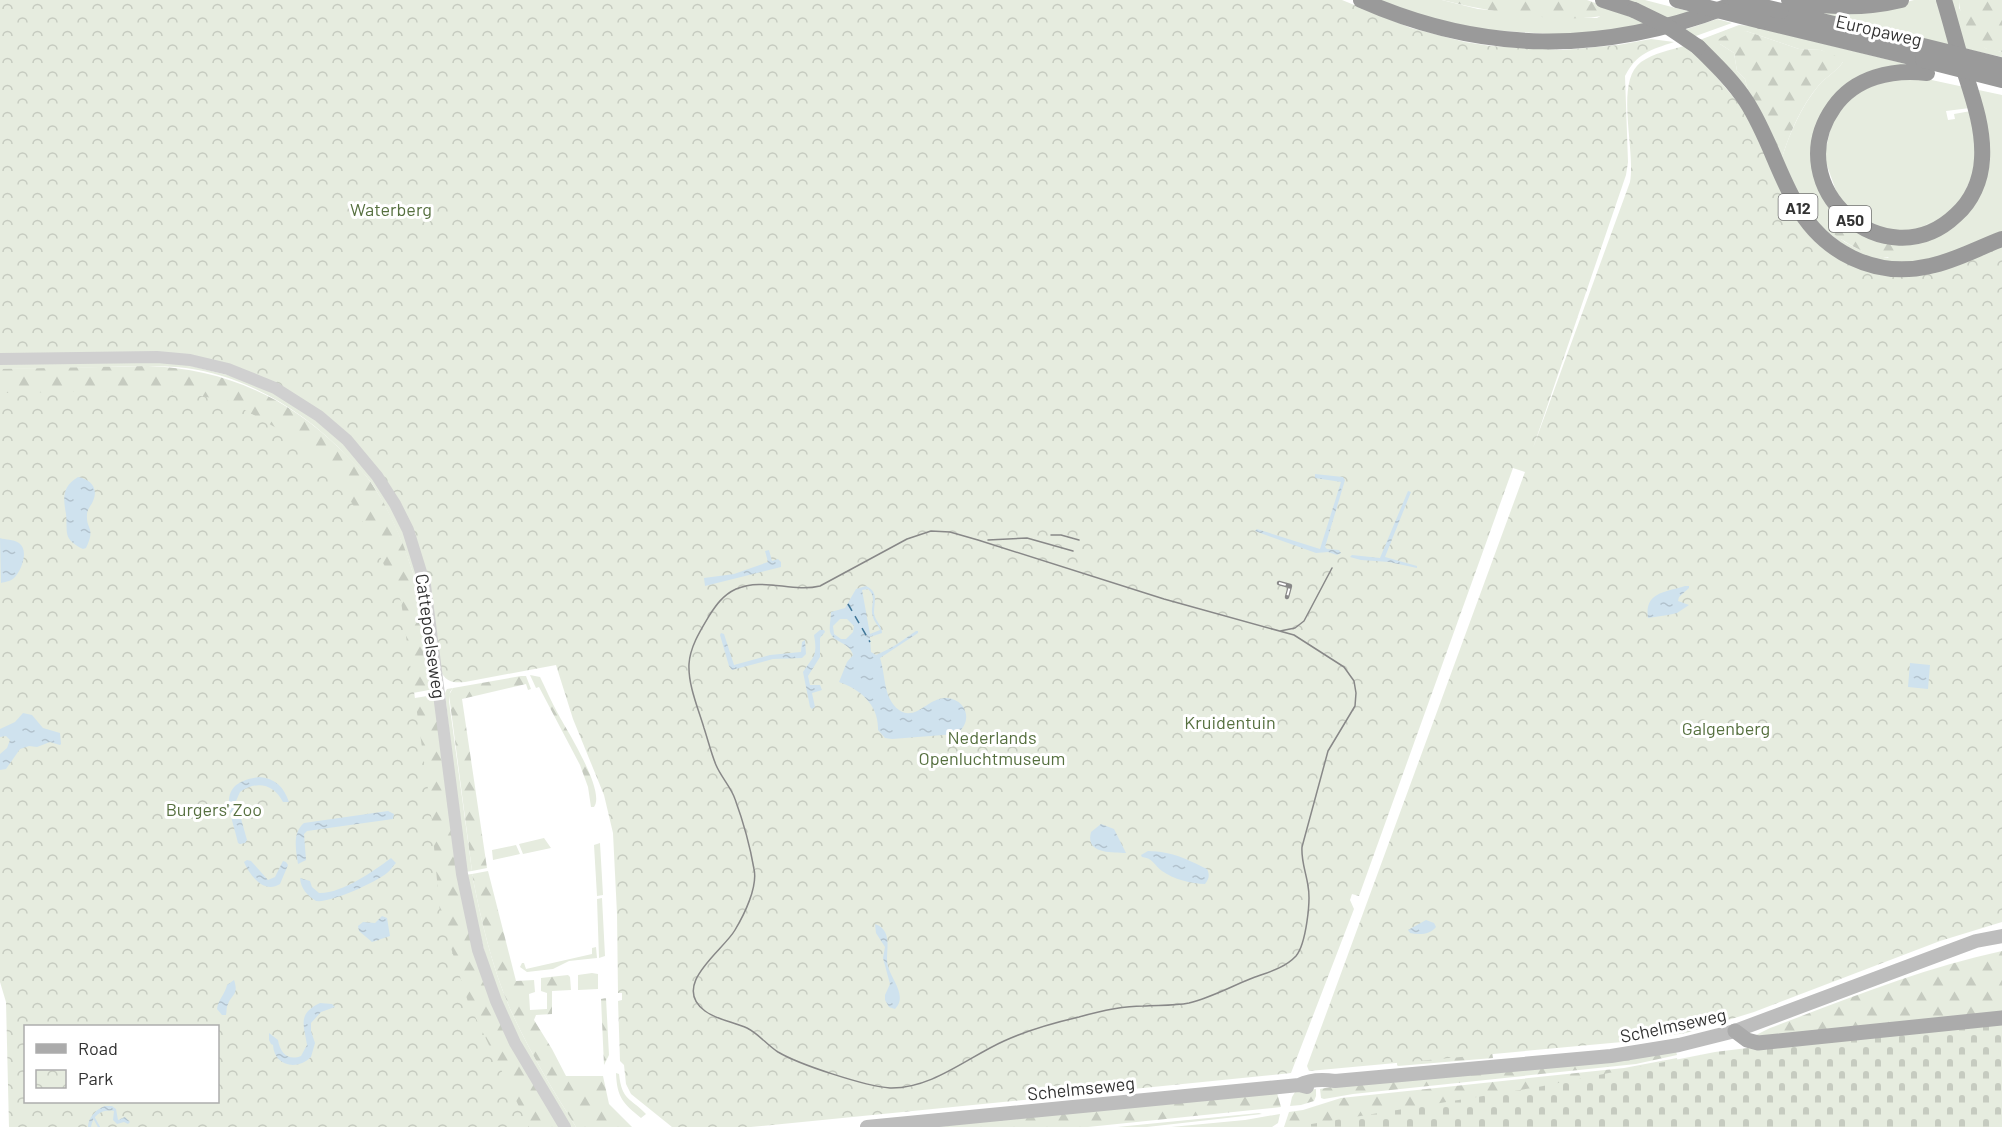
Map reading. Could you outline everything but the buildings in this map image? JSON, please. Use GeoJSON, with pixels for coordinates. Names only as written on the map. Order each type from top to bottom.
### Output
{"type":"FeatureCollection","features":[{"type":"Feature","properties":{"kind":"highway"},"geometry":{"type":"LineString","coordinates":[[1362,0],[1397,15],[1440,28],[1491,38],[1537,42],[1594,40],[1632,35],[1701,17],[1743,0]]}},
{"type":"Feature","properties":{"kind":"highway","name":"A12"},"geometry":{"type":"LineString","coordinates":[[1603,0],[1634,10],[1667,26],[1698,46],[1730,80],[1747,102],[1762,130],[1795,204],[1822,239],[1841,253],[1872,266],[1907,270],[1939,264],[2002,238]]}},
{"type":"Feature","properties":{"kind":"highway","name":"Europaweg"},"geometry":{"type":"LineString","coordinates":[[1677,0],[1923,60],[2001,70]]}},
{"type":"Feature","properties":{"kind":"highway","name":"Europaweg"},"geometry":{"type":"LineString","coordinates":[[1734,0],[1789,4],[1923,60]]}},
{"type":"Feature","properties":{"kind":"highway"},"geometry":{"type":"LineString","coordinates":[[1789,4],[1848,7],[1902,0]]}},
{"type":"Feature","properties":{"kind":"highway","name":"A50"},"geometry":{"type":"LineString","coordinates":[[1944,0],[1973,100],[1981,134],[1982,161],[1979,178],[1973,192],[1962,209],[1939,228],[1927,234],[1907,237],[1874,232],[1851,220],[1836,206],[1828,193],[1818,155],[1824,126],[1838,101],[1860,83],[1888,74],[1907,72],[1923,60],[2002,88]]}},
{"type":"Feature","properties":{"kind":"main road","name":"Schelmseweg"},"geometry":{"type":"LineString","coordinates":[[867,1127],[1299,1085],[1307,1088],[1325,1086],[1335,1081],[1644,1052],[1735,1031],[1966,945],[2002,936]]}},
{"type":"Feature","properties":{"kind":"main road"},"geometry":{"type":"LineString","coordinates":[[1735,1031],[1747,1040],[1758,1042],[2002,1018]]}},
{"type":"Feature","properties":{"kind":"street","name":"Cattepoelseweg"},"geometry":{"type":"LineString","coordinates":[[0,359],[168,357],[228,369],[275,388],[319,416],[351,445],[377,476],[408,530],[425,585],[462,874],[478,950],[496,1001],[515,1043],[565,1127]]}},
{"type":"Feature","properties":{"kind":"green space"},"geometry":{"type":"Polygon","coordinates":[[[0,0],[1342,0],[1411,28],[1465,42],[1491,46],[1563,50],[1618,45],[1651,39],[1674,42],[1639,57],[1625,76],[1628,162],[1626,175],[1533,448],[1630,182],[1627,100],[1633,72],[1641,62],[1651,56],[1684,46],[1704,62],[1745,111],[1792,210],[1874,273],[2002,246],[2002,922],[1940,941],[1754,1012],[1686,1033],[1633,1041],[1309,1071],[1307,1066],[1525,472],[1513,468],[1359,896],[1352,894],[1350,900],[1354,909],[1291,1073],[1133,1089],[1123,1081],[1112,1082],[1103,1092],[751,1127],[672,1127],[631,1094],[626,1084],[624,1065],[620,1061],[618,1001],[622,1000],[622,993],[618,993],[613,833],[604,795],[573,719],[556,665],[465,682],[453,682],[447,679],[440,670],[423,563],[349,438],[229,366],[0,356],[0,0]]]}},
{"type":"Feature","properties":{"kind":"green space"},"geometry":{"type":"Polygon","coordinates":[[[1374,0],[1442,0],[1478,9],[1567,18],[1597,18],[1612,9],[1651,26],[1578,36],[1462,28],[1374,0]]]}},
{"type":"Feature","properties":{"kind":"green space"},"geometry":{"type":"Polygon","coordinates":[[[1442,0],[1587,0],[1612,9],[1610,14],[1592,17],[1550,18],[1481,9],[1442,0]]]}},
{"type":"Feature","properties":{"kind":"green space"},"geometry":{"type":"Polygon","coordinates":[[[1614,0],[1645,0],[1695,13],[1667,21],[1614,0]]]}},
{"type":"Feature","properties":{"kind":"green space"},"geometry":{"type":"Polygon","coordinates":[[[1914,0],[1939,0],[1953,46],[1799,8],[1903,3],[1914,0]]]}},
{"type":"Feature","properties":{"kind":"green space"},"geometry":{"type":"Polygon","coordinates":[[[1948,0],[1959,0],[1959,8],[1985,48],[2002,52],[2002,57],[1962,48],[1948,0]]]}},
{"type":"Feature","properties":{"kind":"green space"},"geometry":{"type":"Polygon","coordinates":[[[1959,0],[2002,0],[2002,52],[1985,48],[1978,43],[1963,19],[1959,0]]]}},
{"type":"Feature","properties":{"kind":"green space"},"geometry":{"type":"Polygon","coordinates":[[[1717,19],[1732,23],[1693,37],[1684,30],[1717,19]]]}},
{"type":"Feature","properties":{"kind":"green space"},"geometry":{"type":"Polygon","coordinates":[[[1739,25],[1752,26],[1914,66],[1864,77],[1816,137],[1841,217],[1841,239],[1857,249],[1876,255],[1888,258],[1902,241],[1979,190],[1974,89],[2002,95],[2002,233],[1962,251],[1907,265],[1859,257],[1809,217],[1781,161],[1792,131],[1807,102],[1819,85],[1843,62],[1821,50],[1799,49],[1746,31],[1720,44],[1734,53],[1737,71],[1745,79],[1750,99],[1697,41],[1739,25]]]}},
{"type":"Feature","properties":{"kind":"green space"},"geometry":{"type":"Polygon","coordinates":[[[1746,31],[1799,49],[1821,50],[1843,59],[1843,62],[1819,85],[1801,111],[1781,161],[1750,99],[1745,79],[1737,71],[1734,53],[1717,40],[1746,31]]]}},
{"type":"Feature","properties":{"kind":"green space"},"geometry":{"type":"Polygon","coordinates":[[[1927,79],[1964,87],[1970,108],[1946,111],[1948,120],[1955,119],[1954,114],[1971,111],[1977,164],[1960,203],[1918,230],[1883,230],[1840,202],[1824,157],[1833,118],[1854,94],[1887,80],[1927,79]]]}},
{"type":"Feature","properties":{"kind":"green space"},"geometry":{"type":"Polygon","coordinates":[[[1834,217],[1841,217],[1899,244],[1900,252],[1884,257],[1853,246],[1828,229],[1827,221],[1834,217]]]}},
{"type":"Feature","properties":{"kind":"green space"},"geometry":{"type":"Polygon","coordinates":[[[168,360],[255,382],[317,418],[362,462],[399,519],[417,565],[435,685],[429,690],[417,587],[397,531],[370,481],[313,425],[274,398],[253,388],[232,379],[186,368],[146,366],[0,369],[0,362],[168,360]]]}},
{"type":"Feature","properties":{"kind":"green space"},"geometry":{"type":"Polygon","coordinates":[[[148,366],[202,372],[228,379],[276,400],[320,431],[364,474],[376,490],[392,520],[413,573],[422,616],[429,690],[391,697],[0,395],[0,369],[148,366]]]}},
{"type":"Feature","properties":{"kind":"green space","name":"Burgers' Zoo"},"geometry":{"type":"Polygon","coordinates":[[[178,392],[229,401],[294,438],[337,477],[369,533],[401,601],[430,803],[440,913],[468,1002],[529,1127],[9,1127],[6,1002],[0,982],[0,393],[178,392]]]}},
{"type":"Feature","properties":{"kind":"green space"},"geometry":{"type":"Polygon","coordinates":[[[530,675],[540,677],[590,774],[595,788],[594,807],[591,807],[588,787],[580,765],[539,687],[536,688],[530,675]]]}},
{"type":"Feature","properties":{"kind":"green space"},"geometry":{"type":"Polygon","coordinates":[[[526,676],[531,689],[528,690],[526,684],[462,699],[487,868],[472,871],[449,695],[453,688],[526,676]]]}},
{"type":"Feature","properties":{"kind":"green space"},"geometry":{"type":"Polygon","coordinates":[[[453,688],[449,701],[472,871],[465,872],[445,693],[447,689],[453,688]]]}},
{"type":"Feature","properties":{"kind":"green space"},"geometry":{"type":"Polygon","coordinates":[[[427,696],[437,701],[475,951],[560,1127],[527,1127],[230,765],[391,702],[427,696]]]}},
{"type":"Feature","properties":{"kind":"green space"},"geometry":{"type":"Polygon","coordinates":[[[544,838],[551,848],[523,854],[519,844],[544,838]]]}},
{"type":"Feature","properties":{"kind":"green space"},"geometry":{"type":"Polygon","coordinates":[[[600,843],[603,895],[597,896],[594,845],[600,843]]]}},
{"type":"Feature","properties":{"kind":"green space"},"geometry":{"type":"Polygon","coordinates":[[[516,845],[520,854],[493,860],[492,850],[516,845]]]}},
{"type":"Feature","properties":{"kind":"green space"},"geometry":{"type":"Polygon","coordinates":[[[488,871],[516,981],[534,980],[535,992],[529,994],[530,1010],[547,1009],[547,993],[541,991],[541,978],[568,975],[570,977],[571,990],[552,991],[552,1014],[536,1015],[534,1020],[566,1076],[603,1076],[609,1104],[632,1127],[576,1127],[542,1070],[511,1011],[488,944],[472,874],[488,871]]]}},
{"type":"Feature","properties":{"kind":"green space"},"geometry":{"type":"Polygon","coordinates":[[[472,874],[488,944],[504,995],[534,1056],[576,1127],[569,1127],[530,1065],[491,977],[465,875],[472,874]]]}},
{"type":"Feature","properties":{"kind":"green space"},"geometry":{"type":"Polygon","coordinates":[[[602,898],[605,956],[599,958],[597,899],[602,898]]]}},
{"type":"Feature","properties":{"kind":"green space"},"geometry":{"type":"Polygon","coordinates":[[[596,947],[597,958],[569,961],[553,969],[527,972],[520,967],[522,963],[526,969],[592,954],[592,948],[596,947]]]}},
{"type":"Feature","properties":{"kind":"green space"},"geometry":{"type":"Polygon","coordinates":[[[2002,951],[2002,1015],[1752,1037],[1770,1028],[1885,985],[1943,966],[2002,951]]]}},
{"type":"Feature","properties":{"kind":"green space"},"geometry":{"type":"Polygon","coordinates":[[[598,974],[598,989],[578,990],[578,975],[598,974]]]}},
{"type":"Feature","properties":{"kind":"green space"},"geometry":{"type":"Polygon","coordinates":[[[606,998],[609,1055],[604,1065],[601,999],[606,998]]]}},
{"type":"Feature","properties":{"kind":"green space"},"geometry":{"type":"Polygon","coordinates":[[[2002,1022],[2002,1127],[1293,1127],[1538,1087],[1715,1052],[2002,1022]]]}},
{"type":"Feature","properties":{"kind":"green space"},"geometry":{"type":"Polygon","coordinates":[[[1491,1046],[1493,1058],[1397,1065],[1397,1051],[1491,1046]]]}},
{"type":"Feature","properties":{"kind":"green space"},"geometry":{"type":"Polygon","coordinates":[[[1676,1051],[1677,1055],[1636,1064],[1321,1098],[1320,1089],[1347,1084],[1676,1051]]]}},
{"type":"Feature","properties":{"kind":"green space"},"geometry":{"type":"Polygon","coordinates":[[[1677,1058],[1679,1074],[1313,1127],[1284,1127],[1289,1112],[1341,1098],[1624,1068],[1677,1058]]]}},
{"type":"Feature","properties":{"kind":"green space"},"geometry":{"type":"Polygon","coordinates":[[[616,1073],[619,1074],[625,1094],[646,1114],[641,1118],[622,1099],[616,1073]]]}},
{"type":"Feature","properties":{"kind":"green space"},"geometry":{"type":"Polygon","coordinates":[[[1316,1089],[1314,1101],[1290,1106],[1295,1092],[1316,1089]]]}},
{"type":"Feature","properties":{"kind":"green space"},"geometry":{"type":"Polygon","coordinates":[[[1277,1093],[1281,1107],[1088,1127],[894,1127],[1277,1093]]]}},
{"type":"Feature","properties":{"kind":"green space"},"geometry":{"type":"Polygon","coordinates":[[[1262,1114],[1147,1127],[1117,1127],[1262,1114]]]}},
{"type":"Feature","properties":{"kind":"green space"},"geometry":{"type":"Polygon","coordinates":[[[1280,1114],[1278,1123],[1272,1127],[1171,1127],[1245,1120],[1280,1114]]]}},
{"type":"Feature","properties":{"kind":"water"},"geometry":{"type":"Polygon","coordinates":[[[1315,474],[1343,477],[1345,480],[1325,547],[1339,550],[1341,553],[1337,555],[1328,552],[1316,553],[1255,531],[1257,529],[1320,549],[1341,482],[1315,478],[1315,474]]]}},
{"type":"Feature","properties":{"kind":"water"},"geometry":{"type":"Polygon","coordinates":[[[78,477],[90,482],[95,492],[87,513],[90,536],[86,548],[83,549],[72,542],[67,534],[64,502],[66,489],[78,477]]]}},
{"type":"Feature","properties":{"kind":"water"},"geometry":{"type":"Polygon","coordinates":[[[1408,491],[1411,492],[1385,557],[1417,566],[1417,568],[1350,557],[1352,555],[1380,558],[1408,491]]]}},
{"type":"Feature","properties":{"kind":"water"},"geometry":{"type":"Polygon","coordinates":[[[0,538],[19,543],[24,550],[22,565],[17,574],[11,580],[1,583],[0,538]]]}},
{"type":"Feature","properties":{"kind":"water"},"geometry":{"type":"Polygon","coordinates":[[[769,550],[772,561],[778,559],[781,567],[705,586],[704,578],[734,574],[768,562],[765,551],[769,550]]]}},
{"type":"Feature","properties":{"kind":"water"},"geometry":{"type":"Polygon","coordinates":[[[866,586],[874,594],[874,613],[882,633],[870,637],[871,652],[876,655],[881,653],[918,631],[880,658],[888,693],[894,705],[905,713],[911,713],[940,698],[954,700],[964,707],[966,713],[965,724],[956,734],[885,738],[878,730],[875,713],[867,699],[854,689],[839,682],[847,662],[853,655],[848,647],[832,636],[830,632],[831,612],[845,608],[856,589],[866,586]],[[868,589],[862,590],[870,634],[880,630],[874,621],[873,599],[868,589]],[[840,619],[833,626],[834,634],[841,639],[846,639],[853,632],[854,626],[847,619],[840,619]]]}},
{"type":"Feature","properties":{"kind":"water"},"geometry":{"type":"Polygon","coordinates":[[[1685,586],[1689,588],[1679,597],[1678,601],[1689,605],[1677,613],[1648,618],[1649,603],[1653,598],[1658,594],[1685,586]]]}},
{"type":"Feature","properties":{"kind":"water"},"geometry":{"type":"Polygon","coordinates":[[[820,630],[825,632],[820,638],[820,657],[808,676],[810,685],[820,685],[822,690],[812,693],[815,707],[812,709],[803,672],[814,656],[814,635],[820,630]]]}},
{"type":"Feature","properties":{"kind":"water"},"geometry":{"type":"Polygon","coordinates":[[[721,633],[724,634],[734,665],[770,655],[801,652],[802,642],[805,640],[806,654],[802,658],[773,659],[732,670],[721,633]]]}},
{"type":"Feature","properties":{"kind":"water"},"geometry":{"type":"Polygon","coordinates":[[[1910,663],[1930,665],[1928,689],[1908,687],[1910,663]]]}},
{"type":"Feature","properties":{"kind":"water"},"geometry":{"type":"Polygon","coordinates":[[[23,713],[32,715],[43,728],[60,733],[61,744],[50,742],[37,747],[29,746],[20,749],[6,769],[0,770],[0,754],[7,748],[10,740],[6,736],[0,737],[0,729],[15,722],[23,713]]]}},
{"type":"Feature","properties":{"kind":"water"},"geometry":{"type":"Polygon","coordinates":[[[259,777],[270,779],[278,784],[289,802],[283,802],[275,791],[264,786],[253,786],[240,792],[236,801],[247,840],[240,844],[230,810],[231,792],[236,785],[245,780],[259,777]]]}},
{"type":"Feature","properties":{"kind":"water"},"geometry":{"type":"Polygon","coordinates":[[[388,811],[394,814],[393,819],[307,831],[304,834],[306,860],[298,864],[296,837],[304,823],[388,811]]]}},
{"type":"Feature","properties":{"kind":"water"},"geometry":{"type":"Polygon","coordinates":[[[1101,824],[1114,829],[1126,853],[1107,852],[1095,848],[1090,839],[1091,832],[1101,824]]]}},
{"type":"Feature","properties":{"kind":"water"},"geometry":{"type":"Polygon","coordinates":[[[1148,851],[1172,854],[1207,869],[1209,875],[1205,884],[1183,881],[1162,871],[1151,860],[1142,857],[1141,855],[1148,851]]]}},
{"type":"Feature","properties":{"kind":"water"},"geometry":{"type":"Polygon","coordinates":[[[391,858],[396,863],[381,877],[342,896],[323,901],[316,901],[305,891],[300,878],[310,881],[312,887],[319,893],[328,892],[357,881],[391,858]]]}},
{"type":"Feature","properties":{"kind":"water"},"geometry":{"type":"Polygon","coordinates":[[[251,861],[268,880],[275,877],[283,861],[288,865],[280,884],[268,887],[258,882],[250,873],[244,862],[251,861]]]}},
{"type":"Feature","properties":{"kind":"water"},"geometry":{"type":"Polygon","coordinates":[[[382,916],[387,918],[390,936],[372,942],[359,931],[358,926],[363,922],[375,923],[382,916]]]}},
{"type":"Feature","properties":{"kind":"water"},"geometry":{"type":"Polygon","coordinates":[[[1426,920],[1434,923],[1436,927],[1434,930],[1424,934],[1410,933],[1408,930],[1426,920]]]}},
{"type":"Feature","properties":{"kind":"water"},"geometry":{"type":"Polygon","coordinates":[[[875,924],[881,927],[887,937],[888,966],[898,988],[900,999],[895,1009],[889,1007],[885,1000],[890,984],[883,958],[885,947],[876,933],[875,924]]]}},
{"type":"Feature","properties":{"kind":"water"},"geometry":{"type":"Polygon","coordinates":[[[234,980],[235,992],[227,1005],[226,1015],[222,1015],[217,1009],[218,1006],[227,985],[234,980]]]}},
{"type":"Feature","properties":{"kind":"water"},"geometry":{"type":"Polygon","coordinates":[[[320,1003],[332,1004],[335,1007],[321,1012],[311,1023],[315,1043],[311,1057],[299,1064],[282,1062],[274,1052],[269,1033],[278,1040],[285,1055],[301,1056],[307,1045],[305,1016],[308,1011],[320,1003]]]}},
{"type":"Feature","properties":{"kind":"water"},"geometry":{"type":"Polygon","coordinates":[[[105,1106],[112,1106],[116,1109],[118,1120],[125,1117],[130,1122],[117,1124],[113,1120],[114,1111],[106,1111],[96,1116],[91,1127],[88,1127],[93,1114],[105,1106]]]}},
{"type":"Feature","properties":{"kind":"waterway"},"geometry":{"type":"LineString","coordinates":[[94,1118],[99,1127]]}},
{"type":"Feature","properties":{"kind":"ferry route"},"geometry":{"type":"LineString","coordinates":[[848,604],[870,642]]}},
{"type":"Feature","properties":{"kind":"tram line"},"geometry":{"type":"LineString","coordinates":[[931,531],[950,532],[978,540],[1164,599],[1294,635],[1344,667],[1354,681],[1355,706],[1328,751],[1302,847],[1309,893],[1308,912],[1303,942],[1296,956],[1274,970],[1189,1003],[1119,1008],[1022,1033],[935,1078],[905,1087],[879,1086],[817,1069],[778,1052],[747,1028],[710,1014],[696,1001],[693,990],[696,979],[739,924],[749,901],[755,876],[738,807],[714,760],[692,688],[689,664],[696,639],[717,604],[736,589],[757,584],[799,588],[820,586],[907,539],[931,531]]}},
{"type":"Feature","properties":{"kind":"tram line"},"geometry":{"type":"LineString","coordinates":[[1051,535],[1079,540]]}},
{"type":"Feature","properties":{"kind":"tram line"},"geometry":{"type":"LineString","coordinates":[[988,540],[1027,538],[1073,551]]}},
{"type":"Feature","properties":{"kind":"tram line"},"geometry":{"type":"LineString","coordinates":[[1280,631],[1295,628],[1304,621],[1332,568]]}},
{"type":"Feature","properties":{"kind":"railway"},"geometry":{"type":"LineString","coordinates":[[1279,583],[1290,586],[1287,597]]}},
{"type":"Feature","properties":{"kind":"park label","name":"Waterberg"},"geometry":{"type":"Point","coordinates":[391,209]}},
{"type":"Feature","properties":{"kind":"park label","name":"Kruidentuin"},"geometry":{"type":"Point","coordinates":[1230,722]}},
{"type":"Feature","properties":{"kind":"park label","name":"Galgenberg"},"geometry":{"type":"Point","coordinates":[1726,728]}},
{"type":"Feature","properties":{"kind":"park label","name":"Nederlands Openluchtmuseum"},"geometry":{"type":"Point","coordinates":[992,747]}}]}
